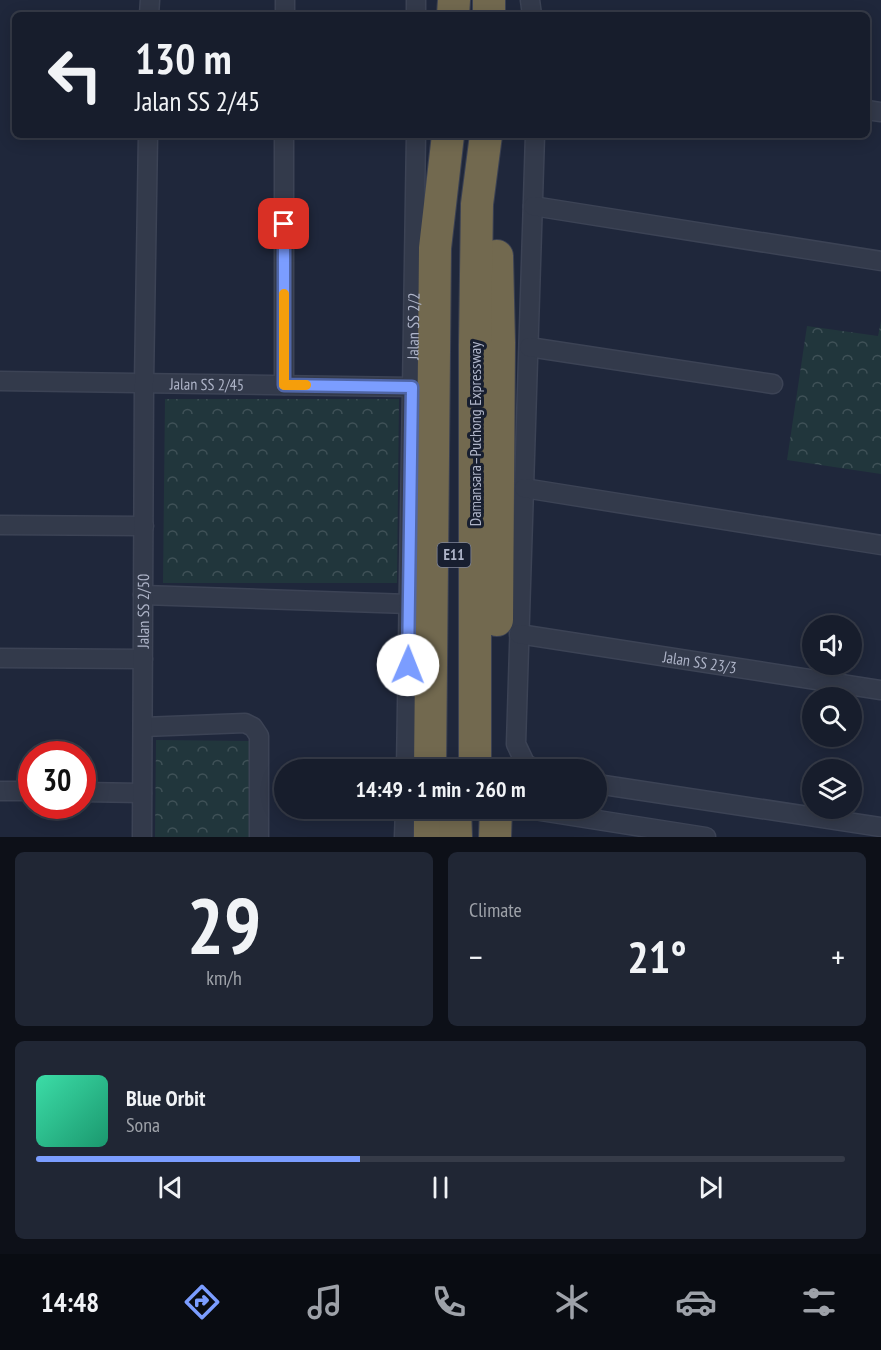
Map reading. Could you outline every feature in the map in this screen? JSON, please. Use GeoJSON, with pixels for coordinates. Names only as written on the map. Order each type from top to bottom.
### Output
{"type":"FeatureCollection","features":[{"type":"Feature","properties":{"kind":"highway","name":"Damansara–Puchong Expressway"},"geometry":{"type":"LineString","coordinates":[[449,138],[465,342],[475,759]]}},
{"type":"Feature","properties":{"kind":"highway"},"geometry":{"type":"LineString","coordinates":[[430,759],[435,248],[449,138]]}},
{"type":"Feature","properties":{"kind":"highway","name":"Damansara–Puchong Expressway"},"geometry":{"type":"LineString","coordinates":[[455,759],[454,512],[477,204],[488,138]]}},
{"type":"Feature","properties":{"kind":"highway"},"geometry":{"type":"LineString","coordinates":[[488,138],[496,200],[499,344],[497,759]]}},
{"type":"Feature","properties":{"kind":"highway"},"geometry":{"type":"LineString","coordinates":[[430,819],[430,837]]}},
{"type":"Feature","properties":{"kind":"highway"},"geometry":{"type":"LineString","coordinates":[[455,819],[456,837]]}},
{"type":"Feature","properties":{"kind":"highway"},"geometry":{"type":"LineString","coordinates":[[474,819],[474,837]]}},
{"type":"Feature","properties":{"kind":"highway"},"geometry":{"type":"LineString","coordinates":[[495,837],[496,819]]}},
{"type":"Feature","properties":{"kind":"street","name":"Jalan SS 2/50"},"geometry":{"type":"LineString","coordinates":[[142,837],[144,383],[148,138]]}},
{"type":"Feature","properties":{"kind":"street"},"geometry":{"type":"LineString","coordinates":[[284,138],[284,385]]}},
{"type":"Feature","properties":{"kind":"street","name":"Jalan SS 2/2"},"geometry":{"type":"LineString","coordinates":[[406,759],[416,138]]}},
{"type":"Feature","properties":{"kind":"street"},"geometry":{"type":"LineString","coordinates":[[523,759],[516,744],[536,138]]}},
{"type":"Feature","properties":{"kind":"street"},"geometry":{"type":"LineString","coordinates":[[533,206],[881,261]]}},
{"type":"Feature","properties":{"kind":"street"},"geometry":{"type":"LineString","coordinates":[[529,347],[773,384]]}},
{"type":"Feature","properties":{"kind":"street","name":"Jalan SS 2/45"},"geometry":{"type":"LineString","coordinates":[[0,381],[412,387]]}},
{"type":"Feature","properties":{"kind":"street"},"geometry":{"type":"LineString","coordinates":[[524,488],[881,545]]}},
{"type":"Feature","properties":{"kind":"street"},"geometry":{"type":"LineString","coordinates":[[0,525],[144,526]]}},
{"type":"Feature","properties":{"kind":"street"},"geometry":{"type":"LineString","coordinates":[[143,595],[409,604]]}},
{"type":"Feature","properties":{"kind":"street","name":"Jalan SS 23/3"},"geometry":{"type":"LineString","coordinates":[[519,634],[881,690]]}},
{"type":"Feature","properties":{"kind":"street"},"geometry":{"type":"LineString","coordinates":[[0,658],[143,659]]}},
{"type":"Feature","properties":{"kind":"street"},"geometry":{"type":"LineString","coordinates":[[142,727],[245,723],[253,727],[259,736],[260,837]]}},
{"type":"Feature","properties":{"kind":"street"},"geometry":{"type":"LineString","coordinates":[[607,786],[881,827]]}},
{"type":"Feature","properties":{"kind":"street"},"geometry":{"type":"LineString","coordinates":[[0,791],[18,791]]}},
{"type":"Feature","properties":{"kind":"street"},"geometry":{"type":"LineString","coordinates":[[96,792],[142,793]]}},
{"type":"Feature","properties":{"kind":"street"},"geometry":{"type":"LineString","coordinates":[[404,837],[405,819]]}},
{"type":"Feature","properties":{"kind":"street"},"geometry":{"type":"LineString","coordinates":[[591,819],[706,837]]}},
{"type":"Feature","properties":{"kind":"green space"},"geometry":{"type":"Polygon","coordinates":[[[881,321],[881,474],[787,460],[807,326],[878,336],[881,321]]]}},
{"type":"Feature","properties":{"kind":"green space"},"geometry":{"type":"Polygon","coordinates":[[[165,399],[399,399],[397,583],[163,583],[165,399]]]}},
{"type":"Feature","properties":{"kind":"green space"},"geometry":{"type":"Polygon","coordinates":[[[156,740],[250,741],[249,837],[155,837],[156,740]]]}},
{"type":"Feature","properties":{"kind":"slow traffic"},"geometry":{"type":"LineString","coordinates":[[284,294],[284,385],[306,385]]}},
{"type":"Feature","properties":{"kind":"route"},"geometry":{"type":"LineString","coordinates":[[284,224],[284,385],[412,387],[408,665]]}}]}
